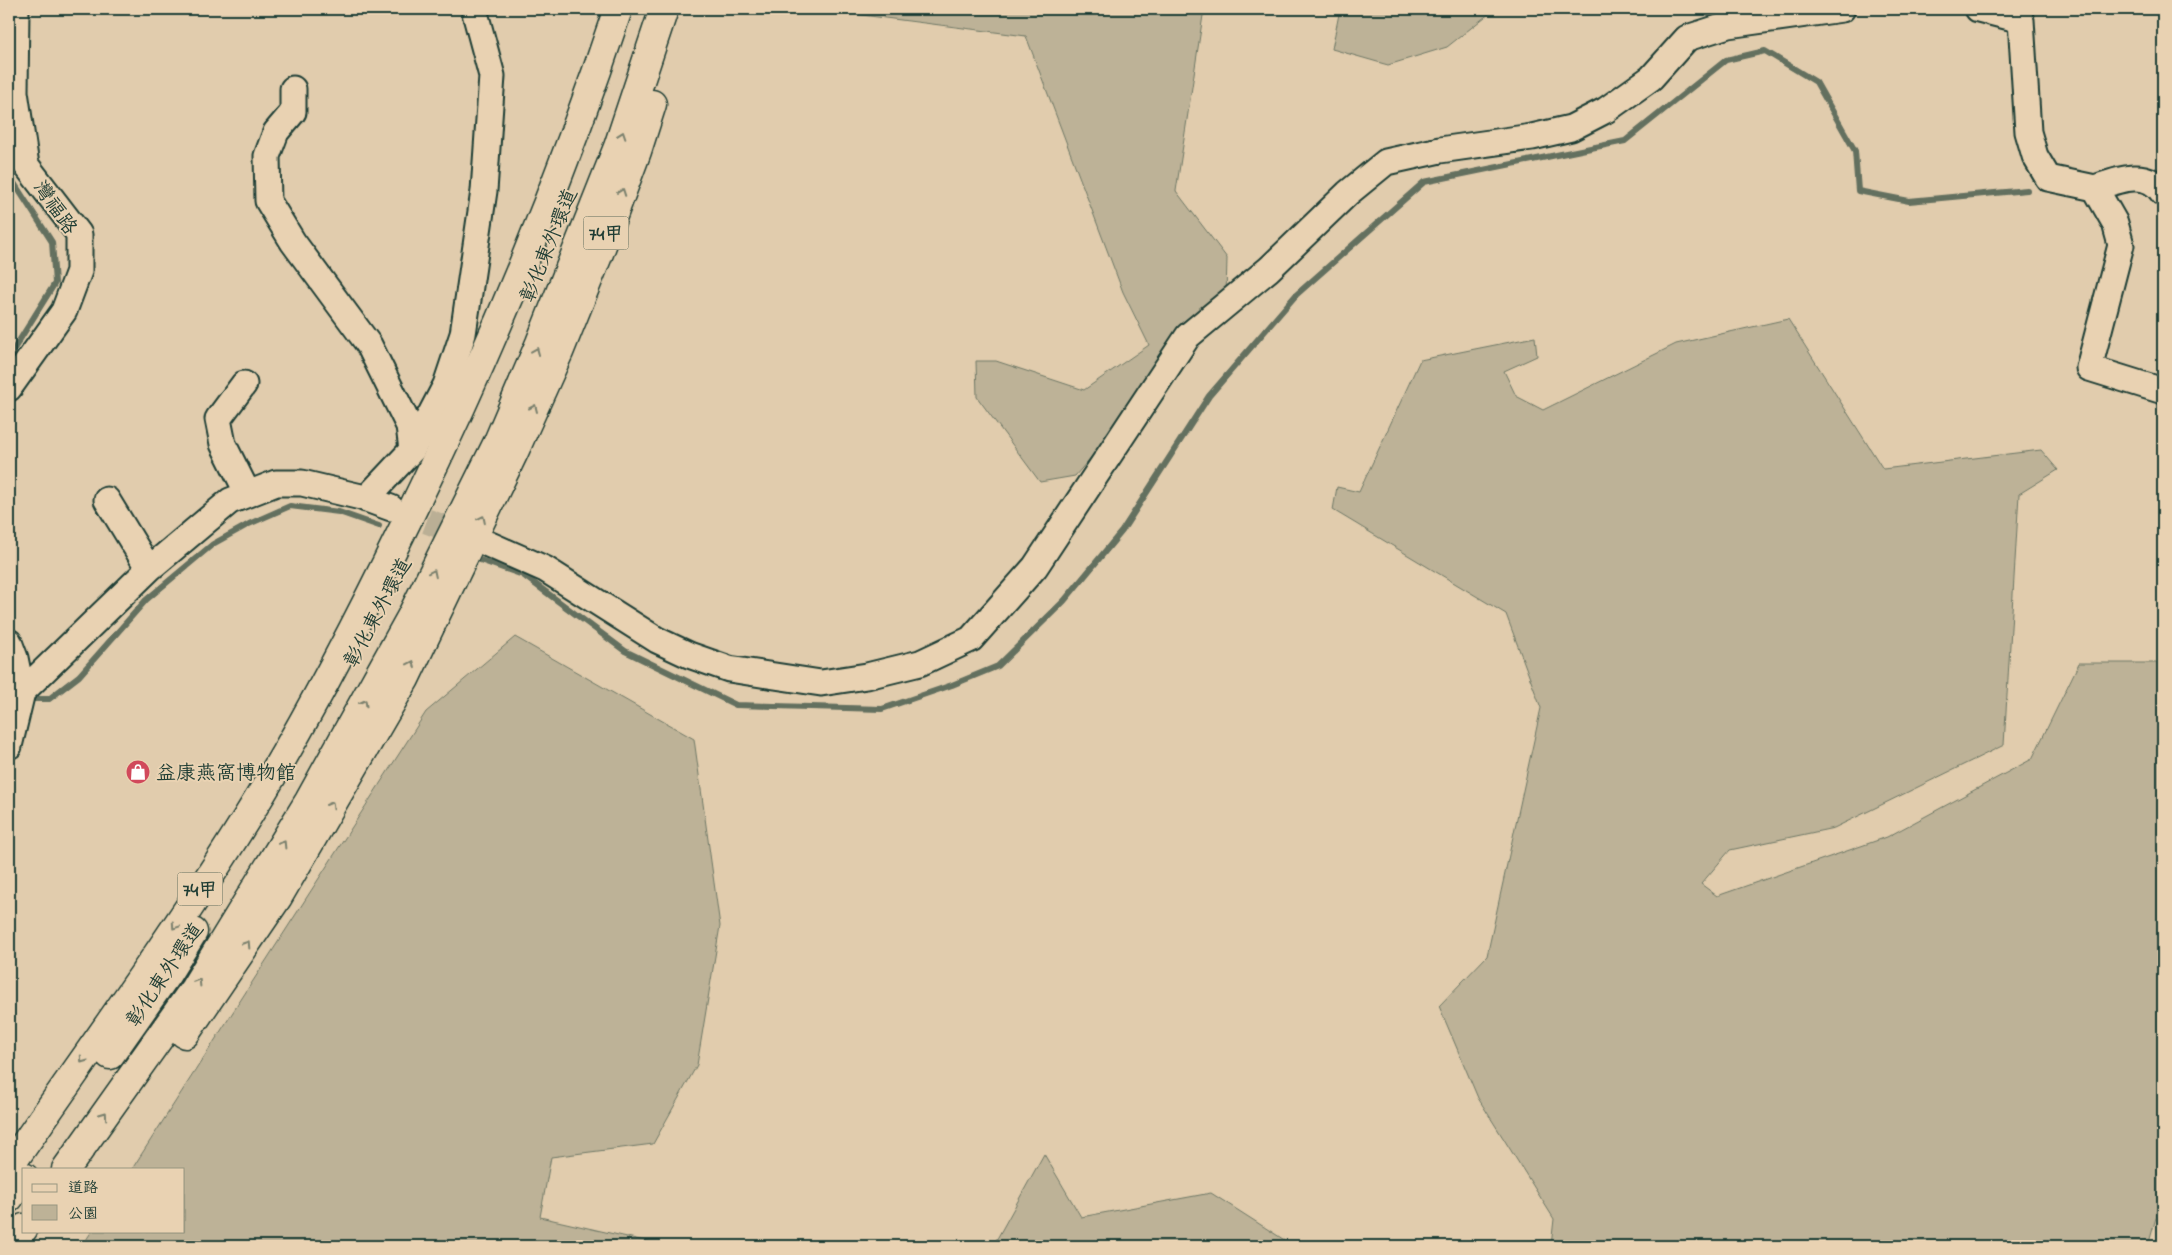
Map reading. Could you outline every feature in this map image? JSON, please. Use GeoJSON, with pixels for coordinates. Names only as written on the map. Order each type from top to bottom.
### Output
{"type":"FeatureCollection","features":[{"type":"Feature","properties":{"kind":"main road","name":"74甲"},"geometry":{"type":"LineString","coordinates":[[9,1167],[151,963],[237,834],[311,709],[365,607],[455,424],[498,328],[574,133],[618,9]]}},
{"type":"Feature","properties":{"kind":"main road","name":"彰化東外環道"},"geometry":{"type":"LineString","coordinates":[[30,1168],[167,974],[240,856],[384,604],[469,431],[513,335],[593,129],[635,9]]}},
{"type":"Feature","properties":{"kind":"main road","name":"彰化東外環道"},"geometry":{"type":"LineString","coordinates":[[67,1168],[194,989],[309,801],[411,617],[497,444],[540,343],[618,147],[664,9]]}},
{"type":"Feature","properties":{"kind":"main road","name":"74甲"},"geometry":{"type":"LineString","coordinates":[[88,1168],[211,998],[278,897],[405,679],[510,461],[560,352],[637,151],[682,9]]}},
{"type":"Feature","properties":{"kind":"main road"},"geometry":{"type":"LineString","coordinates":[[9,1198],[22,1180]]}},
{"type":"Feature","properties":{"kind":"main road"},"geometry":{"type":"LineString","coordinates":[[10,1246],[22,1231]]}},
{"type":"Feature","properties":{"kind":"main road"},"geometry":{"type":"LineString","coordinates":[[31,1246],[41,1232]]}},
{"type":"Feature","properties":{"kind":"street","name":"灣福路"},"geometry":{"type":"LineString","coordinates":[[9,388],[64,311],[78,271],[78,234],[26,165],[16,92],[16,9]]}},
{"type":"Feature","properties":{"kind":"street"},"geometry":{"type":"LineString","coordinates":[[366,499],[412,450],[446,385],[463,334],[481,210],[492,76],[474,9]]}},
{"type":"Feature","properties":{"kind":"street"},"geometry":{"type":"LineString","coordinates":[[488,544],[545,569],[657,640],[689,655],[729,669],[821,683],[867,676],[920,663],[971,639],[1036,567],[1188,336],[1269,269],[1348,193],[1386,162],[1440,150],[1532,137],[1571,128],[1606,110],[1651,78],[1687,38],[1728,25],[1842,9]]}},
{"type":"Feature","properties":{"kind":"street"},"geometry":{"type":"LineString","coordinates":[[1978,9],[2022,14],[2028,132],[2035,156],[2048,178],[2095,188],[2118,180],[2143,177],[2159,186],[2163,193]]}},
{"type":"Feature","properties":{"kind":"street"},"geometry":{"type":"LineString","coordinates":[[293,89],[293,112],[276,132],[267,156],[268,201],[293,242],[369,345],[409,426],[412,450]]}},
{"type":"Feature","properties":{"kind":"street"},"geometry":{"type":"LineString","coordinates":[[2095,188],[2115,223],[2121,245],[2089,368],[2163,391]]}},
{"type":"Feature","properties":{"kind":"street"},"geometry":{"type":"LineString","coordinates":[[244,384],[218,419],[223,444],[248,494]]}},
{"type":"Feature","properties":{"kind":"street"},"geometry":{"type":"LineString","coordinates":[[22,692],[149,569],[230,501],[276,483],[302,483],[366,499],[391,508]]}},
{"type":"Feature","properties":{"kind":"street"},"geometry":{"type":"LineString","coordinates":[[107,500],[149,569]]}},
{"type":"Feature","properties":{"kind":"street"},"geometry":{"type":"LineString","coordinates":[[9,642],[16,658],[22,692],[9,746]]}},
{"type":"Feature","properties":{"kind":"path"},"geometry":{"type":"LineString","coordinates":[[9,262],[9,268]]}},
{"type":"Feature","properties":{"kind":"green space"},"geometry":{"type":"Polygon","coordinates":[[[842,9],[1204,9],[1176,191],[1227,258],[1226,296],[1184,349],[1075,476],[1040,482],[977,397],[976,361],[996,361],[1084,390],[1149,345],[1123,292],[1026,36],[846,13],[842,9]]]}},
{"type":"Feature","properties":{"kind":"green space"},"geometry":{"type":"Polygon","coordinates":[[[1340,9],[1495,9],[1447,47],[1388,65],[1332,49],[1340,9]]]}},
{"type":"Feature","properties":{"kind":"green space"},"geometry":{"type":"Polygon","coordinates":[[[1788,319],[1883,469],[2041,450],[2058,470],[2019,494],[2004,745],[1834,828],[1730,850],[1701,884],[1717,896],[1887,837],[2032,759],[2079,663],[2163,663],[2163,1193],[2148,1246],[1551,1246],[1554,1219],[1478,1098],[1439,1006],[1487,956],[1541,708],[1506,614],[1333,510],[1337,487],[1359,492],[1420,360],[1535,337],[1537,356],[1504,371],[1516,396],[1543,410],[1676,344],[1788,319]]]}},
{"type":"Feature","properties":{"kind":"green space"},"geometry":{"type":"Polygon","coordinates":[[[515,637],[694,739],[720,926],[697,1065],[653,1144],[551,1157],[540,1217],[649,1242],[659,1246],[82,1246],[91,1232],[185,1232],[185,1168],[133,1168],[426,712],[515,637]]]}},
{"type":"Feature","properties":{"kind":"green space"},"geometry":{"type":"Polygon","coordinates":[[[1044,1154],[1081,1217],[1211,1193],[1286,1241],[1288,1246],[993,1246],[1044,1154]]]}},
{"type":"Feature","properties":{"kind":"waterway"},"geometry":{"type":"LineString","coordinates":[[480,560],[523,575],[625,651],[736,705],[882,709],[952,685],[998,666],[1064,601],[1122,531],[1209,396],[1296,295],[1424,182],[1625,141],[1726,60],[1765,51],[1816,82],[1855,151],[1858,191],[1909,201],[2027,190]]}},
{"type":"Feature","properties":{"kind":"waterway"},"geometry":{"type":"LineString","coordinates":[[9,175],[52,242],[55,283],[9,357]]}},
{"type":"Feature","properties":{"kind":"waterway"},"geometry":{"type":"LineString","coordinates":[[27,699],[49,699],[79,676],[146,600],[213,544],[249,524],[290,506],[339,512],[379,526]]}},
{"type":"Feature","properties":{"kind":"tunnel"},"geometry":{"type":"LineString","coordinates":[[392,508],[472,538]]}},
{"type":"Feature","properties":{"kind":"place","name":"益康燕窩博物館"},"geometry":{"type":"Point","coordinates":[138,772]}}]}
